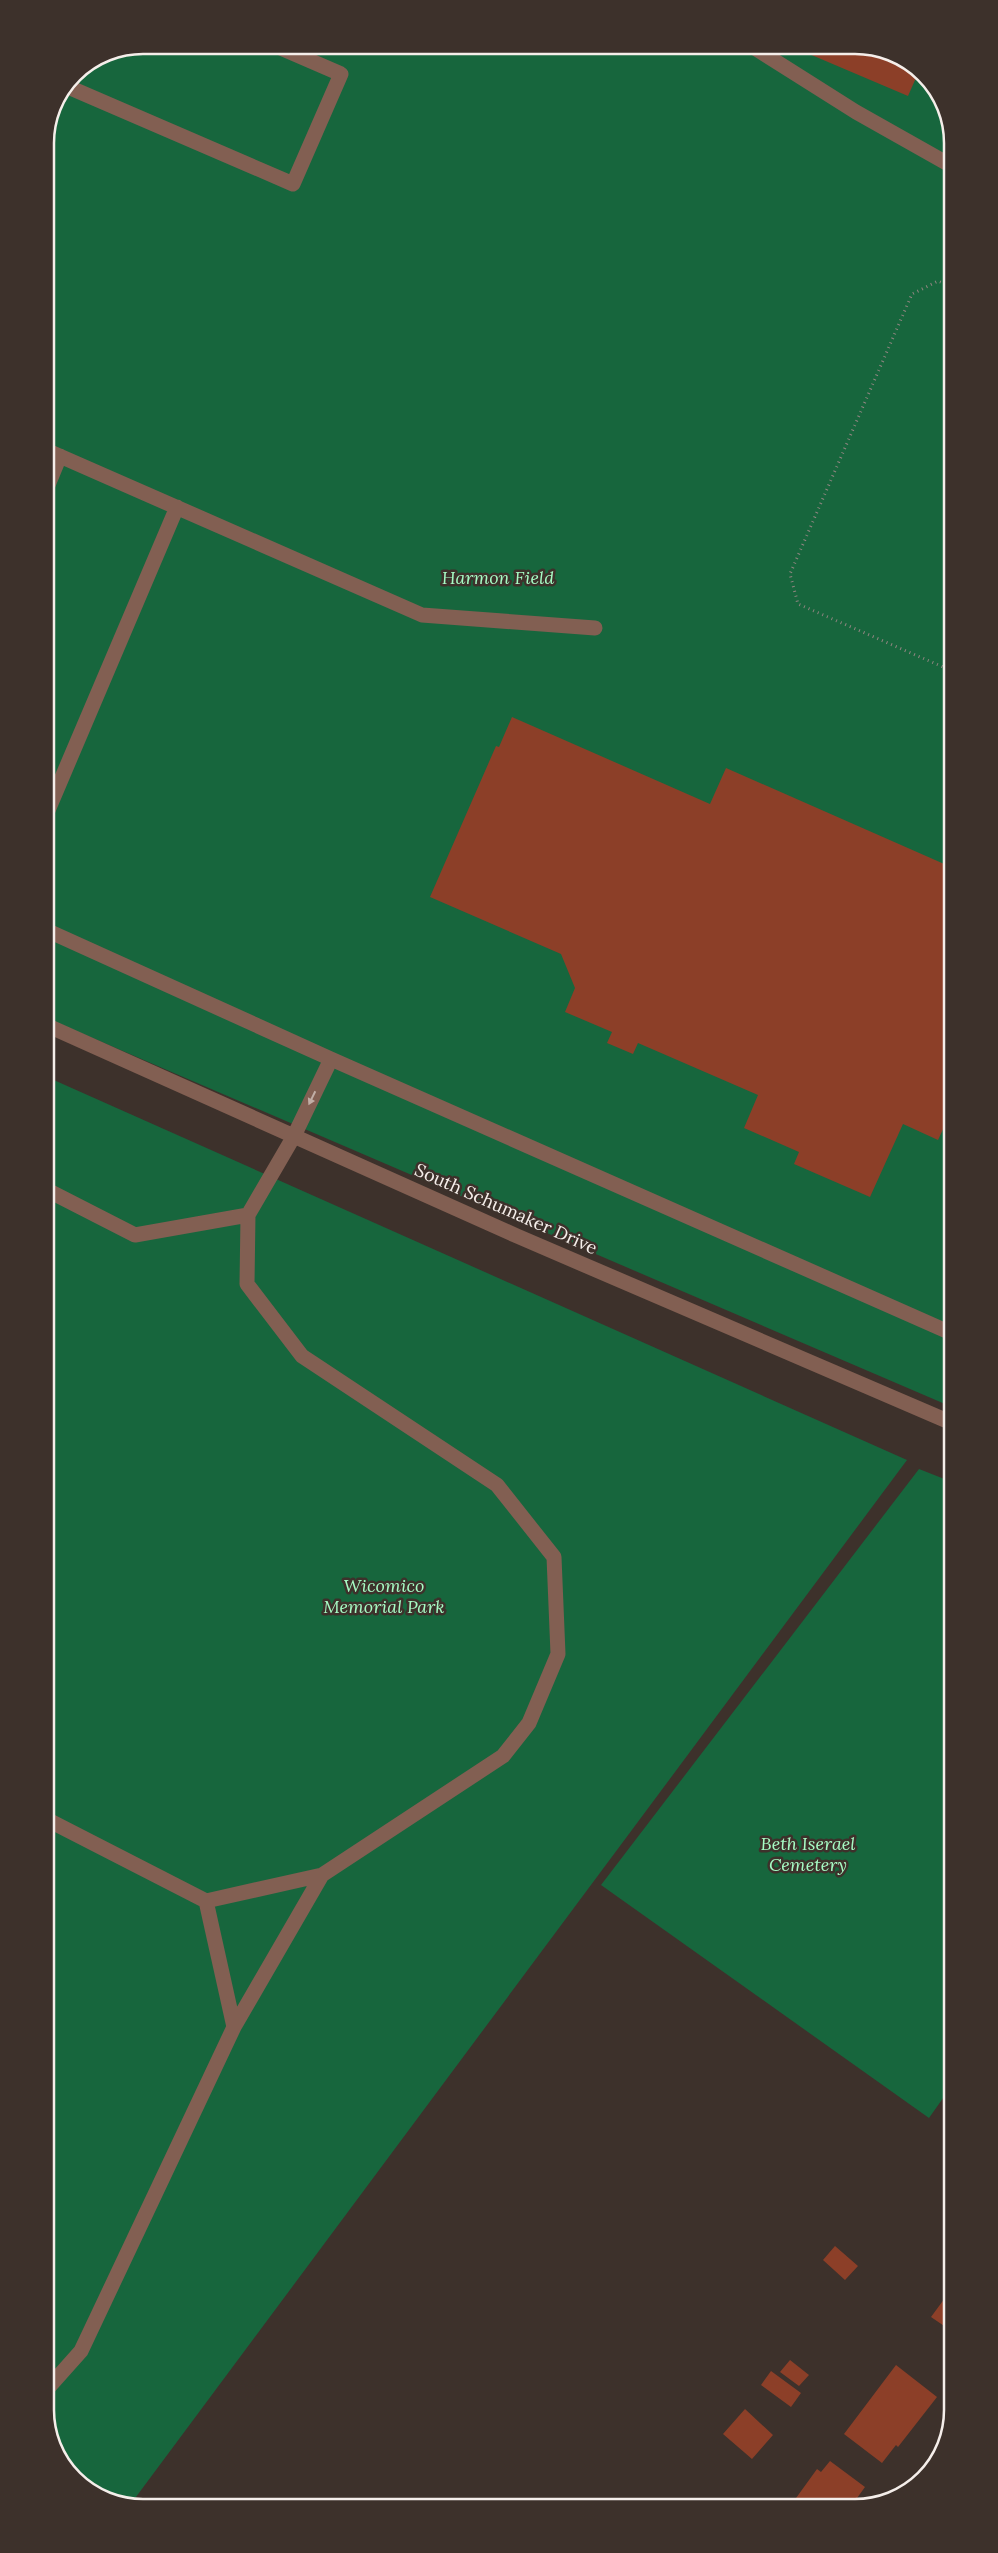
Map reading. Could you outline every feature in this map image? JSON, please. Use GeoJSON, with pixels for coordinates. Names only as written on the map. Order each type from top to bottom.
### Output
{"type":"FeatureCollection","features":[{"type":"Feature","properties":{"kind":"street"},"geometry":{"type":"LineString","coordinates":[[72,89],[293,184],[341,74],[295,54]]}},
{"type":"Feature","properties":{"kind":"street"},"geometry":{"type":"LineString","coordinates":[[764,54],[856,112],[944,162]]}},
{"type":"Feature","properties":{"kind":"street"},"geometry":{"type":"LineString","coordinates":[[54,453],[422,615],[594,628]]}},
{"type":"Feature","properties":{"kind":"street"},"geometry":{"type":"LineString","coordinates":[[54,471],[60,456]]}},
{"type":"Feature","properties":{"kind":"street"},"geometry":{"type":"LineString","coordinates":[[54,796],[177,507]]}},
{"type":"Feature","properties":{"kind":"street"},"geometry":{"type":"LineString","coordinates":[[54,934],[331,1059],[944,1330]]}},
{"type":"Feature","properties":{"kind":"street","name":"South Schumaker Drive"},"geometry":{"type":"LineString","coordinates":[[54,1030],[517,1236],[944,1420]]}},
{"type":"Feature","properties":{"kind":"street"},"geometry":{"type":"LineString","coordinates":[[54,1823],[206,1901],[322,1875],[503,1756],[529,1723],[558,1654],[554,1557],[497,1485],[302,1356],[247,1284],[248,1215],[294,1136],[331,1059]]}},
{"type":"Feature","properties":{"kind":"street"},"geometry":{"type":"LineString","coordinates":[[54,1194],[135,1234],[248,1215]]}},
{"type":"Feature","properties":{"kind":"street"},"geometry":{"type":"LineString","coordinates":[[54,2381],[81,2351],[234,2027],[322,1875]]}},
{"type":"Feature","properties":{"kind":"street"},"geometry":{"type":"LineString","coordinates":[[206,1901],[234,2027]]}},
{"type":"Feature","properties":{"kind":"path"},"geometry":{"type":"LineString","coordinates":[[944,284],[938,281],[912,294],[790,574],[798,604],[944,667]]}},
{"type":"Feature","properties":{"kind":"green space","name":"Harmon Field"},"geometry":{"type":"Polygon","coordinates":[[[137,54],[861,54],[873,55],[895,63],[909,72],[929,93],[940,114],[944,143],[944,1404],[54,1021],[54,137],[57,120],[66,98],[76,84],[93,69],[125,55],[137,54]]]}},
{"type":"Feature","properties":{"kind":"green space","name":"Wicomico Memorial Park"},"geometry":{"type":"Polygon","coordinates":[[[54,1080],[907,1460],[135,2499],[125,2498],[109,2492],[89,2481],[66,2455],[57,2433],[54,2410],[54,1080]]]}},
{"type":"Feature","properties":{"kind":"green space","name":"Beth Iserael Cemetery"},"geometry":{"type":"Polygon","coordinates":[[[919,1469],[944,1479],[944,2097],[929,2118],[601,1885],[919,1469]]]}},
{"type":"Feature","properties":{"kind":"building"},"geometry":{"type":"Polygon","coordinates":[[[809,54],[861,54],[884,58],[900,66],[916,78],[908,96],[809,54]]]}},
{"type":"Feature","properties":{"kind":"building"},"geometry":{"type":"Polygon","coordinates":[[[512,717],[710,804],[726,768],[944,864],[944,1127],[938,1140],[903,1124],[870,1197],[794,1164],[799,1152],[744,1128],[758,1095],[638,1043],[633,1054],[607,1043],[612,1032],[565,1012],[575,988],[561,954],[430,897],[496,746],[499,747],[512,717]]]}},
{"type":"Feature","properties":{"kind":"building"},"geometry":{"type":"Polygon","coordinates":[[[835,2246],[858,2266],[845,2280],[823,2260],[835,2246]]]}},
{"type":"Feature","properties":{"kind":"building"},"geometry":{"type":"Polygon","coordinates":[[[944,2299],[944,2326],[931,2317],[944,2299]]]}},
{"type":"Feature","properties":{"kind":"building"},"geometry":{"type":"Polygon","coordinates":[[[790,2360],[809,2375],[799,2386],[780,2372],[790,2360]]]}},
{"type":"Feature","properties":{"kind":"building"},"geometry":{"type":"Polygon","coordinates":[[[896,2365],[937,2397],[898,2447],[896,2445],[882,2463],[844,2434],[896,2365]]]}},
{"type":"Feature","properties":{"kind":"building"},"geometry":{"type":"Polygon","coordinates":[[[771,2371],[801,2393],[791,2407],[761,2385],[771,2371]]]}},
{"type":"Feature","properties":{"kind":"building"},"geometry":{"type":"Polygon","coordinates":[[[745,2409],[773,2435],[752,2459],[723,2434],[745,2409]]]}},
{"type":"Feature","properties":{"kind":"building"},"geometry":{"type":"Polygon","coordinates":[[[830,2461],[865,2487],[856,2499],[795,2499],[817,2469],[821,2472],[830,2461]]]}}]}
